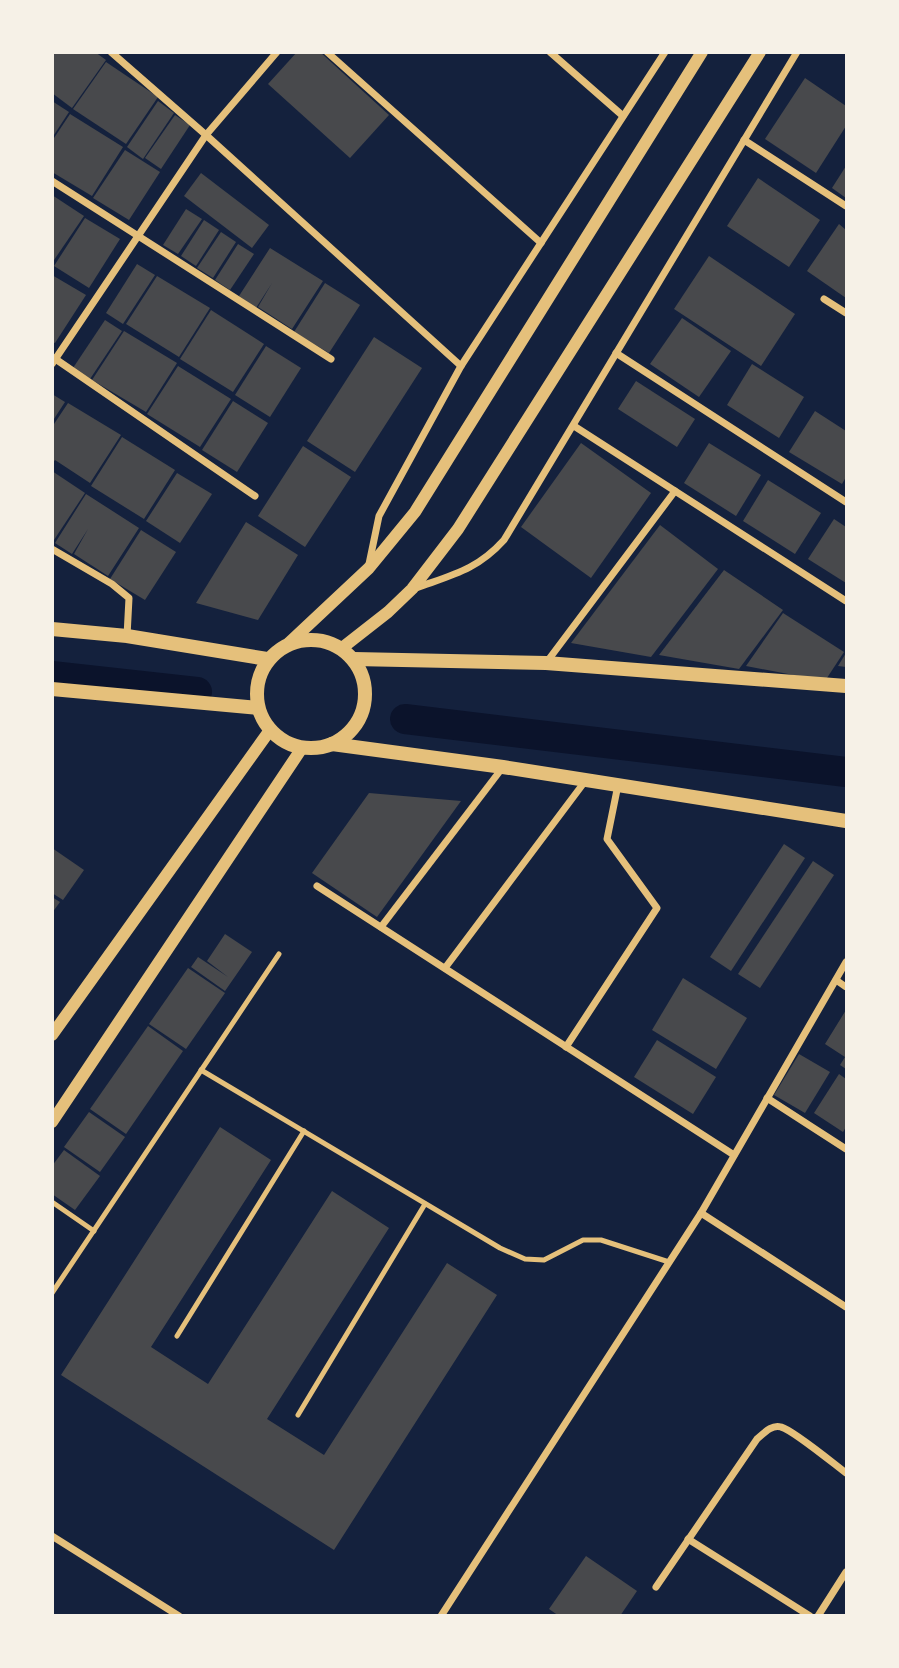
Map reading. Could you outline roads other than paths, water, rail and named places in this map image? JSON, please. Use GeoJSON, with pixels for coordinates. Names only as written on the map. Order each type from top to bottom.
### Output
{"type":"FeatureCollection","features":[{"type":"Feature","properties":{"kind":"main road"},"geometry":{"type":"LineString","coordinates":[[52,629],[127,636],[267,659]]}},
{"type":"Feature","properties":{"kind":"main road"},"geometry":{"type":"LineString","coordinates":[[316,639],[342,648],[354,659],[363,675],[366,699],[358,722],[340,741],[321,748],[302,748],[284,742],[270,730],[258,708],[257,683],[267,659],[289,643],[316,639]]}},
{"type":"Feature","properties":{"kind":"main road"},"geometry":{"type":"LineString","coordinates":[[354,659],[546,663],[846,686]]}},
{"type":"Feature","properties":{"kind":"main road"},"geometry":{"type":"LineString","coordinates":[[52,689],[258,708]]}},
{"type":"Feature","properties":{"kind":"main road"},"geometry":{"type":"LineString","coordinates":[[332,744],[503,767],[846,821]]}},
{"type":"Feature","properties":{"kind":"street"},"geometry":{"type":"LineString","coordinates":[[111,52],[461,366]]}},
{"type":"Feature","properties":{"kind":"street"},"geometry":{"type":"LineString","coordinates":[[256,496],[53,360],[206,135],[277,52]]}},
{"type":"Feature","properties":{"kind":"street"},"geometry":{"type":"LineString","coordinates":[[327,52],[541,243]]}},
{"type":"Feature","properties":{"kind":"street"},"geometry":{"type":"LineString","coordinates":[[550,52],[623,116]]}},
{"type":"Feature","properties":{"kind":"street"},"geometry":{"type":"LineString","coordinates":[[369,568],[379,516],[461,366],[664,52]]}},
{"type":"Feature","properties":{"kind":"street"},"geometry":{"type":"LineString","coordinates":[[289,643],[369,568],[415,512],[702,52]]}},
{"type":"Feature","properties":{"kind":"street"},"geometry":{"type":"LineString","coordinates":[[342,648],[412,590],[458,529],[760,52]]}},
{"type":"Feature","properties":{"kind":"street"},"geometry":{"type":"LineString","coordinates":[[412,590],[468,569],[489,556],[504,540],[797,52]]}},
{"type":"Feature","properties":{"kind":"street"},"geometry":{"type":"LineString","coordinates":[[744,140],[846,206]]}},
{"type":"Feature","properties":{"kind":"street"},"geometry":{"type":"LineString","coordinates":[[52,181],[331,359]]}},
{"type":"Feature","properties":{"kind":"street"},"geometry":{"type":"LineString","coordinates":[[824,299],[846,313]]}},
{"type":"Feature","properties":{"kind":"street"},"geometry":{"type":"LineString","coordinates":[[616,353],[846,502]]}},
{"type":"Feature","properties":{"kind":"street"},"geometry":{"type":"LineString","coordinates":[[574,426],[846,601]]}},
{"type":"Feature","properties":{"kind":"street"},"geometry":{"type":"LineString","coordinates":[[546,663],[675,491]]}},
{"type":"Feature","properties":{"kind":"street"},"geometry":{"type":"LineString","coordinates":[[52,549],[112,584],[129,598],[127,636]]}},
{"type":"Feature","properties":{"kind":"street"},"geometry":{"type":"LineString","coordinates":[[52,1035],[270,730]]}},
{"type":"Feature","properties":{"kind":"street"},"geometry":{"type":"LineString","coordinates":[[52,1122],[302,748]]}},
{"type":"Feature","properties":{"kind":"street"},"geometry":{"type":"LineString","coordinates":[[381,927],[503,767]]}},
{"type":"Feature","properties":{"kind":"street"},"geometry":{"type":"LineString","coordinates":[[444,968],[586,780]]}},
{"type":"Feature","properties":{"kind":"street"},"geometry":{"type":"LineString","coordinates":[[566,1046],[657,908],[607,839],[618,785]]}},
{"type":"Feature","properties":{"kind":"street"},"geometry":{"type":"LineString","coordinates":[[317,886],[734,1155]]}},
{"type":"Feature","properties":{"kind":"street"},"geometry":{"type":"LineString","coordinates":[[441,1615],[701,1213],[846,962]]}},
{"type":"Feature","properties":{"kind":"street"},"geometry":{"type":"LineString","coordinates":[[836,980],[846,987]]}},
{"type":"Feature","properties":{"kind":"street"},"geometry":{"type":"LineString","coordinates":[[767,1098],[846,1149]]}},
{"type":"Feature","properties":{"kind":"street"},"geometry":{"type":"LineString","coordinates":[[701,1213],[846,1307]]}},
{"type":"Feature","properties":{"kind":"street"},"geometry":{"type":"LineString","coordinates":[[656,1587],[757,1439],[771,1428],[780,1426],[792,1433],[846,1473]]}},
{"type":"Feature","properties":{"kind":"street"},"geometry":{"type":"LineString","coordinates":[[52,1536],[179,1615]]}},
{"type":"Feature","properties":{"kind":"street"},"geometry":{"type":"LineString","coordinates":[[688,1539],[810,1615]]}},
{"type":"Feature","properties":{"kind":"street"},"geometry":{"type":"LineString","coordinates":[[818,1615],[846,1572]]}},
{"type":"Feature","properties":{"kind":"lane"},"geometry":{"type":"LineString","coordinates":[[52,1293],[279,954]]}},
{"type":"Feature","properties":{"kind":"lane"},"geometry":{"type":"LineString","coordinates":[[201,1070],[500,1248],[525,1259],[544,1260],[583,1240],[601,1240],[669,1262]]}},
{"type":"Feature","properties":{"kind":"lane"},"geometry":{"type":"LineString","coordinates":[[177,1336],[304,1131]]}},
{"type":"Feature","properties":{"kind":"lane"},"geometry":{"type":"LineString","coordinates":[[52,1202],[94,1231]]}},
{"type":"Feature","properties":{"kind":"lane"},"geometry":{"type":"LineString","coordinates":[[298,1415],[425,1204]]}},
{"type":"Feature","properties":{"kind":"waterway"},"geometry":{"type":"LineString","coordinates":[[52,676],[197,692]]}},
{"type":"Feature","properties":{"kind":"waterway"},"geometry":{"type":"LineString","coordinates":[[405,719],[846,772]]}}]}
